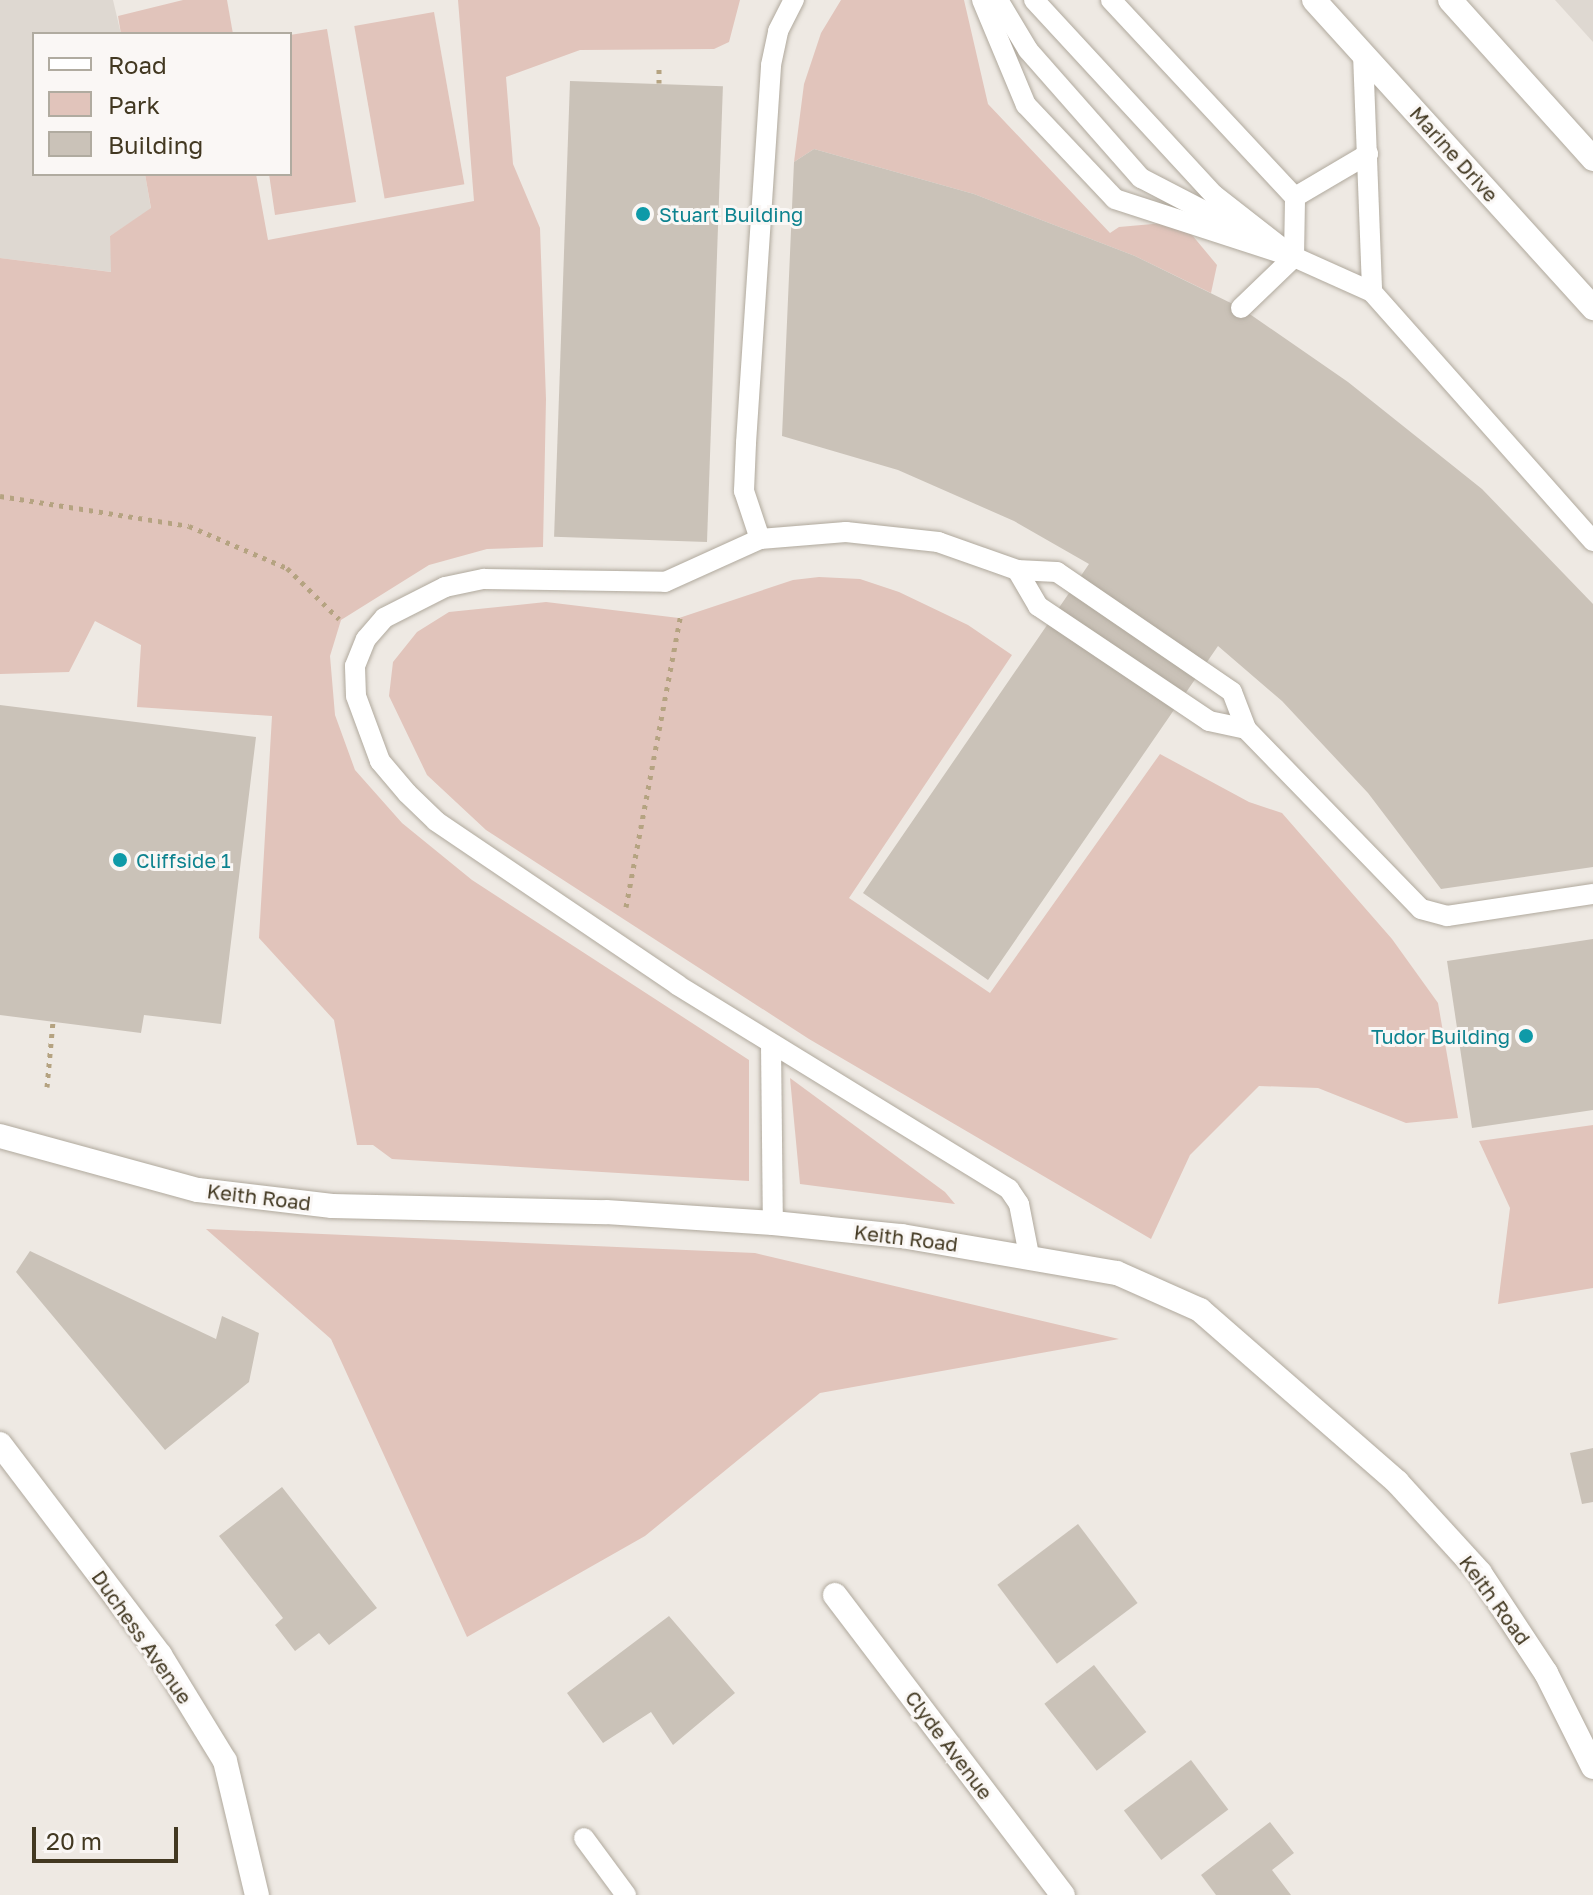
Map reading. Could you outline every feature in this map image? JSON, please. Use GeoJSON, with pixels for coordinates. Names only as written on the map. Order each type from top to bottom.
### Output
{"type":"FeatureCollection","features":[{"type":"Feature","properties":{"kind":"street","name":"Marine Drive"},"geometry":{"type":"LineString","coordinates":[[1314,0],[1593,308]]}},
{"type":"Feature","properties":{"kind":"street"},"geometry":{"type":"LineString","coordinates":[[1450,0],[1593,159]]}},
{"type":"Feature","properties":{"kind":"street","name":"Keith Road"},"geometry":{"type":"LineString","coordinates":[[0,1136],[198,1190],[332,1206],[606,1212],[773,1223],[1029,1255],[1117,1273],[1200,1310],[1305,1398],[1397,1482],[1480,1573],[1546,1673],[1593,1767]]}},
{"type":"Feature","properties":{"kind":"street","name":"Duchess Avenue"},"geometry":{"type":"LineString","coordinates":[[0,1444],[160,1655],[225,1761],[257,1895]]}},
{"type":"Feature","properties":{"kind":"street","name":"Clyde Avenue"},"geometry":{"type":"LineString","coordinates":[[835,1595],[1063,1895]]}},
{"type":"Feature","properties":{"kind":"lane"},"geometry":{"type":"LineString","coordinates":[[760,539],[744,491],[746,443],[771,65],[778,31],[794,0]]}},
{"type":"Feature","properties":{"kind":"lane"},"geometry":{"type":"LineString","coordinates":[[982,0],[1026,105],[1115,199],[1294,257]]}},
{"type":"Feature","properties":{"kind":"lane"},"geometry":{"type":"LineString","coordinates":[[998,0],[1028,50],[1141,178],[1294,257],[1372,292],[1593,541]]}},
{"type":"Feature","properties":{"kind":"lane"},"geometry":{"type":"LineString","coordinates":[[1034,0],[1214,195],[1294,257]]}},
{"type":"Feature","properties":{"kind":"lane"},"geometry":{"type":"LineString","coordinates":[[1111,0],[1295,197],[1294,257],[1241,308]]}},
{"type":"Feature","properties":{"kind":"lane"},"geometry":{"type":"LineString","coordinates":[[1363,54],[1372,292]]}},
{"type":"Feature","properties":{"kind":"lane"},"geometry":{"type":"LineString","coordinates":[[1295,197],[1368,154]]}},
{"type":"Feature","properties":{"kind":"lane"},"geometry":{"type":"LineString","coordinates":[[1029,1255],[1019,1204],[1009,1189],[771,1044],[619,945],[436,821],[407,793],[380,761],[363,726],[355,666],[366,639],[384,618],[445,587],[484,579],[665,582],[760,539],[846,532],[938,542],[1017,570],[1057,572],[1232,692],[1246,729],[1421,909],[1447,916],[1593,894]]}},
{"type":"Feature","properties":{"kind":"lane"},"geometry":{"type":"LineString","coordinates":[[1017,570],[1038,606],[1209,721],[1246,729]]}},
{"type":"Feature","properties":{"kind":"lane"},"geometry":{"type":"LineString","coordinates":[[771,1044],[773,1223]]}},
{"type":"Feature","properties":{"kind":"lane"},"geometry":{"type":"LineString","coordinates":[[584,1838],[626,1895]]}},
{"type":"Feature","properties":{"kind":"path"},"geometry":{"type":"LineString","coordinates":[[659,65],[659,83]]}},
{"type":"Feature","properties":{"kind":"path"},"geometry":{"type":"LineString","coordinates":[[0,496],[189,526],[218,536],[287,568],[366,639]]}},
{"type":"Feature","properties":{"kind":"path"},"geometry":{"type":"LineString","coordinates":[[619,945],[682,613]]}},
{"type":"Feature","properties":{"kind":"path"},"geometry":{"type":"LineString","coordinates":[[47,1087],[53,1021]]}},
{"type":"Feature","properties":{"kind":"shaded area"},"geometry":{"type":"Polygon","coordinates":[[[0,0],[113,0],[121,32],[32,32],[32,176],[145,176],[151,209],[110,236],[112,272],[0,258],[0,0]]]}},
{"type":"Feature","properties":{"kind":"shaded area"},"geometry":{"type":"Polygon","coordinates":[[[1555,0],[1593,0],[1593,42],[1555,0]]]}},
{"type":"Feature","properties":{"kind":"green space"},"geometry":{"type":"Polygon","coordinates":[[[183,0],[227,0],[233,32],[121,32],[118,16],[183,0]]]}},
{"type":"Feature","properties":{"kind":"green space"},"geometry":{"type":"Polygon","coordinates":[[[458,0],[740,0],[729,42],[714,49],[580,50],[506,77],[513,164],[540,228],[546,399],[543,547],[487,549],[429,565],[341,620],[330,656],[335,715],[355,770],[402,823],[472,880],[749,1060],[749,1181],[392,1159],[373,1145],[357,1145],[334,1020],[259,938],[272,716],[137,707],[141,645],[95,621],[69,672],[0,674],[0,258],[111,272],[110,236],[151,208],[145,176],[256,176],[268,240],[474,201],[458,0]]]}},
{"type":"Feature","properties":{"kind":"green space"},"geometry":{"type":"Polygon","coordinates":[[[841,0],[964,0],[988,104],[1110,233],[1119,227],[1164,223],[1187,229],[1217,265],[1211,293],[1135,256],[974,194],[814,149],[794,162],[804,84],[821,33],[841,0]]]}},
{"type":"Feature","properties":{"kind":"green space"},"geometry":{"type":"Polygon","coordinates":[[[434,12],[464,184],[385,198],[354,26],[434,12]]]}},
{"type":"Feature","properties":{"kind":"green space"},"geometry":{"type":"Polygon","coordinates":[[[327,29],[356,202],[275,215],[269,176],[292,176],[292,35],[327,29]]]}},
{"type":"Feature","properties":{"kind":"green space"},"geometry":{"type":"Polygon","coordinates":[[[819,577],[860,579],[899,592],[968,625],[1012,655],[849,898],[990,993],[1160,754],[1249,802],[1282,813],[1392,939],[1438,1003],[1458,1118],[1406,1123],[1318,1088],[1259,1086],[1190,1155],[1151,1239],[809,1039],[486,830],[427,775],[389,696],[393,662],[417,632],[449,612],[546,602],[679,618],[793,580],[819,577]]]}},
{"type":"Feature","properties":{"kind":"green space"},"geometry":{"type":"Polygon","coordinates":[[[790,1078],[945,1192],[955,1204],[800,1184],[790,1078]]]}},
{"type":"Feature","properties":{"kind":"green space"},"geometry":{"type":"Polygon","coordinates":[[[1593,1125],[1593,1288],[1498,1304],[1510,1208],[1479,1141],[1593,1125]]]}},
{"type":"Feature","properties":{"kind":"green space"},"geometry":{"type":"Polygon","coordinates":[[[206,1229],[755,1253],[1119,1339],[820,1393],[645,1536],[467,1637],[331,1339],[206,1229]]]}},
{"type":"Feature","properties":{"kind":"building","name":"Stuart Building"},"geometry":{"type":"Polygon","coordinates":[[[570,81],[723,86],[707,542],[554,537],[570,81]]]}},
{"type":"Feature","properties":{"kind":"building"},"geometry":{"type":"Polygon","coordinates":[[[814,149],[974,194],[1135,256],[1241,308],[1348,382],[1482,489],[1593,604],[1593,867],[1441,889],[1368,793],[1282,701],[1218,646],[988,980],[863,893],[1089,564],[1014,521],[898,470],[782,436],[794,162],[814,149]]]}},
{"type":"Feature","properties":{"kind":"building","name":"Cliffside 1"},"geometry":{"type":"Polygon","coordinates":[[[0,705],[256,737],[221,1024],[144,1015],[141,1033],[0,1015],[0,705]]]}},
{"type":"Feature","properties":{"kind":"building","name":"Tudor Building"},"geometry":{"type":"Polygon","coordinates":[[[1593,939],[1593,1110],[1472,1128],[1447,961],[1593,939]]]}},
{"type":"Feature","properties":{"kind":"building"},"geometry":{"type":"Polygon","coordinates":[[[30,1251],[216,1339],[222,1316],[259,1333],[249,1382],[165,1450],[16,1272],[30,1251]]]}},
{"type":"Feature","properties":{"kind":"building"},"geometry":{"type":"Polygon","coordinates":[[[1593,1448],[1593,1502],[1582,1504],[1570,1453],[1593,1448]]]}},
{"type":"Feature","properties":{"kind":"building"},"geometry":{"type":"Polygon","coordinates":[[[282,1487],[377,1608],[329,1645],[319,1633],[295,1651],[275,1625],[283,1618],[219,1536],[282,1487]]]}},
{"type":"Feature","properties":{"kind":"building"},"geometry":{"type":"Polygon","coordinates":[[[1078,1524],[1138,1603],[1057,1664],[997,1585],[1078,1524]]]}},
{"type":"Feature","properties":{"kind":"building"},"geometry":{"type":"Polygon","coordinates":[[[669,1616],[735,1693],[673,1745],[651,1712],[603,1743],[567,1693],[669,1616]]]}},
{"type":"Feature","properties":{"kind":"building"},"geometry":{"type":"Polygon","coordinates":[[[1094,1665],[1146,1732],[1097,1771],[1044,1704],[1094,1665]]]}},
{"type":"Feature","properties":{"kind":"building"},"geometry":{"type":"Polygon","coordinates":[[[1191,1760],[1228,1810],[1161,1860],[1124,1811],[1191,1760]]]}},
{"type":"Feature","properties":{"kind":"building"},"geometry":{"type":"Polygon","coordinates":[[[1270,1822],[1294,1853],[1272,1870],[1291,1895],[1216,1895],[1201,1875],[1270,1822]]]}},
{"type":"Feature","properties":{"kind":"place","name":"Stuart Building"},"geometry":{"type":"Point","coordinates":[643,214]}},
{"type":"Feature","properties":{"kind":"place","name":"Cliffside 1"},"geometry":{"type":"Point","coordinates":[120,860]}},
{"type":"Feature","properties":{"kind":"place","name":"Tudor Building"},"geometry":{"type":"Point","coordinates":[1526,1036]}}]}
